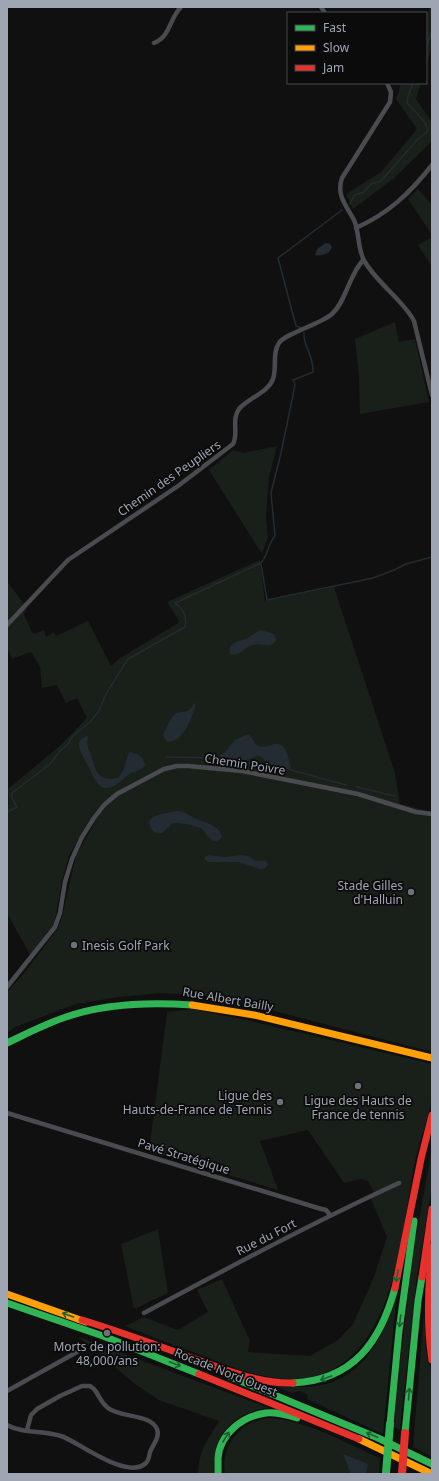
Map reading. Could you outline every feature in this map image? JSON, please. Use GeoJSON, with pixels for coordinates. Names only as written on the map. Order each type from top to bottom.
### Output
{"type":"FeatureCollection","features":[{"type":"Feature","properties":{"kind":"main road","name":"Rue Albert Bailly"},"geometry":{"type":"LineString","coordinates":[[7,1044],[52,1022],[94,1010],[139,1003],[180,1003],[221,1008],[252,1014],[432,1058]]}},
{"type":"Feature","properties":{"kind":"main road"},"geometry":{"type":"LineString","coordinates":[[82,1320],[241,1375],[259,1379],[283,1383],[305,1383],[323,1379],[343,1370],[358,1358],[370,1344],[381,1325],[390,1303],[432,1115]]}},
{"type":"Feature","properties":{"kind":"main road"},"geometry":{"type":"LineString","coordinates":[[386,1474],[399,1331],[408,1255],[432,1126]]}},
{"type":"Feature","properties":{"kind":"main road"},"geometry":{"type":"LineString","coordinates":[[402,1474],[417,1312],[432,1210]]}},
{"type":"Feature","properties":{"kind":"main road"},"geometry":{"type":"LineString","coordinates":[[432,1247],[427,1321],[432,1360]]}},
{"type":"Feature","properties":{"kind":"main road","name":"Rocade Nord Ouest"},"geometry":{"type":"LineString","coordinates":[[7,1294],[82,1320],[202,1365],[387,1442],[432,1464]]}},
{"type":"Feature","properties":{"kind":"main road","name":"Rocade Nord Ouest"},"geometry":{"type":"LineString","coordinates":[[7,1303],[165,1360],[348,1434],[418,1466],[432,1474]]}},
{"type":"Feature","properties":{"kind":"main road"},"geometry":{"type":"LineString","coordinates":[[218,1474],[218,1456],[225,1438],[238,1423],[256,1414],[271,1412],[288,1415],[314,1425],[348,1434]]}},
{"type":"Feature","properties":{"kind":"main road"},"geometry":{"type":"LineString","coordinates":[[418,1466],[427,1474]]}},
{"type":"Feature","properties":{"kind":"street"},"geometry":{"type":"LineString","coordinates":[[154,44],[168,33],[174,16],[181,7]]}},
{"type":"Feature","properties":{"kind":"street"},"geometry":{"type":"LineString","coordinates":[[387,84],[391,92],[390,102],[345,174],[340,184],[341,197],[356,228],[363,260],[378,281],[413,318],[416,325],[432,395]]}},
{"type":"Feature","properties":{"kind":"street"},"geometry":{"type":"LineString","coordinates":[[356,228],[392,208],[432,165]]}},
{"type":"Feature","properties":{"kind":"street","name":"Chemin des Peupliers"},"geometry":{"type":"LineString","coordinates":[[7,625],[68,560],[178,486],[233,444],[235,435],[235,418],[238,410],[272,382],[275,373],[276,352],[279,343],[332,314],[339,305],[354,274],[363,260]]}},
{"type":"Feature","properties":{"kind":"street","name":"Chemin Poivre"},"geometry":{"type":"LineString","coordinates":[[7,987],[55,927],[60,913],[65,882],[72,859],[82,837],[94,818],[104,805],[114,796],[160,770],[172,767],[188,766],[242,771],[358,794],[416,812],[432,814]]}},
{"type":"Feature","properties":{"kind":"street","name":"Pavé Stratégique"},"geometry":{"type":"LineString","coordinates":[[7,1111],[326,1210],[330,1215]]}},
{"type":"Feature","properties":{"kind":"street","name":"Rue du Fort"},"geometry":{"type":"LineString","coordinates":[[144,1313],[261,1250],[330,1215],[399,1183]]}},
{"type":"Feature","properties":{"kind":"street"},"geometry":{"type":"LineString","coordinates":[[7,1391],[77,1352]]}},
{"type":"Feature","properties":{"kind":"street"},"geometry":{"type":"LineString","coordinates":[[7,1425],[27,1430],[61,1436],[104,1460],[133,1468],[142,1466],[149,1459],[158,1434],[157,1429],[151,1422],[113,1411],[104,1405],[94,1389],[90,1386],[84,1386],[60,1396],[35,1410],[31,1415],[27,1430]]}},
{"type":"Feature","properties":{"kind":"shaded area"},"geometry":{"type":"Polygon","coordinates":[[[430,7],[432,7],[432,46],[427,63],[427,16],[430,7]]]}},
{"type":"Feature","properties":{"kind":"shaded area"},"geometry":{"type":"Polygon","coordinates":[[[401,84],[421,84],[416,99],[432,122],[432,141],[393,179],[353,209],[346,194],[381,172],[417,129],[396,99],[401,84]]]}},
{"type":"Feature","properties":{"kind":"shaded area"},"geometry":{"type":"Polygon","coordinates":[[[418,189],[432,205],[432,235],[408,199],[418,189]]]}},
{"type":"Feature","properties":{"kind":"shaded area"},"geometry":{"type":"Polygon","coordinates":[[[432,237],[432,267],[418,245],[432,237]]]}},
{"type":"Feature","properties":{"kind":"shaded area"},"geometry":{"type":"Polygon","coordinates":[[[326,243],[330,244],[332,247],[328,253],[323,255],[315,255],[317,249],[326,243]]]}},
{"type":"Feature","properties":{"kind":"shaded area"},"geometry":{"type":"Polygon","coordinates":[[[395,322],[399,342],[415,339],[429,402],[360,414],[359,377],[355,339],[395,322]]]}},
{"type":"Feature","properties":{"kind":"shaded area"},"geometry":{"type":"Polygon","coordinates":[[[277,446],[269,477],[266,518],[268,537],[262,554],[209,470],[233,450],[243,453],[277,446]]]}},
{"type":"Feature","properties":{"kind":"shaded area","name":"Inesis Golf Park"},"geometry":{"type":"Polygon","coordinates":[[[260,560],[265,601],[334,587],[395,773],[400,804],[432,812],[432,1052],[236,1001],[196,995],[161,993],[119,997],[76,1004],[15,1027],[7,1033],[7,992],[26,971],[58,928],[62,917],[76,856],[105,804],[104,801],[86,826],[69,855],[62,881],[55,920],[52,927],[30,955],[7,913],[8,789],[61,745],[87,718],[77,698],[66,703],[57,685],[42,688],[40,667],[31,652],[12,659],[7,648],[7,581],[27,608],[24,615],[33,634],[44,630],[46,637],[54,632],[56,636],[88,621],[111,666],[120,658],[178,623],[179,621],[167,602],[260,560]]]}},
{"type":"Feature","properties":{"kind":"shaded area"},"geometry":{"type":"Polygon","coordinates":[[[261,630],[274,634],[276,640],[274,643],[271,645],[256,644],[237,654],[230,654],[230,647],[232,645],[261,630]]]}},
{"type":"Feature","properties":{"kind":"shaded area"},"geometry":{"type":"Polygon","coordinates":[[[194,703],[196,704],[187,728],[174,741],[168,742],[163,735],[174,715],[190,710],[194,703]]]}},
{"type":"Feature","properties":{"kind":"shaded area"},"geometry":{"type":"Polygon","coordinates":[[[249,735],[259,746],[264,747],[276,744],[284,747],[288,756],[291,770],[273,767],[258,756],[244,761],[218,759],[218,757],[225,752],[235,740],[249,735]]]}},
{"type":"Feature","properties":{"kind":"shaded area"},"geometry":{"type":"Polygon","coordinates":[[[87,736],[88,746],[95,768],[102,777],[112,779],[118,778],[123,771],[129,752],[140,756],[145,766],[131,773],[113,787],[102,787],[94,778],[81,753],[79,745],[80,741],[82,738],[87,736]]]}},
{"type":"Feature","properties":{"kind":"shaded area"},"geometry":{"type":"Polygon","coordinates":[[[176,811],[183,812],[211,824],[221,833],[222,837],[219,840],[213,841],[202,829],[178,823],[172,823],[166,830],[159,833],[153,831],[149,822],[151,819],[157,815],[176,811]]]}},
{"type":"Feature","properties":{"kind":"shaded area"},"geometry":{"type":"Polygon","coordinates":[[[208,855],[224,857],[242,855],[248,856],[256,861],[266,861],[268,865],[265,868],[260,869],[239,862],[208,862],[205,860],[205,857],[208,855]]]}},
{"type":"Feature","properties":{"kind":"shaded area","name":"Ligue des Hauts-de-France de Tennis"},"geometry":{"type":"Polygon","coordinates":[[[192,1009],[251,1021],[432,1064],[431,1103],[417,1154],[405,1223],[389,1291],[376,1322],[359,1348],[336,1368],[306,1378],[292,1379],[263,1376],[234,1368],[125,1326],[144,1317],[178,1330],[208,1312],[197,1290],[222,1279],[250,1341],[248,1352],[310,1356],[338,1340],[353,1324],[374,1277],[387,1237],[371,1199],[376,1196],[368,1181],[361,1179],[344,1183],[308,1130],[260,1141],[278,1190],[149,1151],[167,1012],[192,1009]]]}},
{"type":"Feature","properties":{"kind":"shaded area"},"geometry":{"type":"Polygon","coordinates":[[[432,1148],[432,1186],[417,1276],[400,1430],[393,1427],[412,1259],[432,1148]]]}},
{"type":"Feature","properties":{"kind":"shaded area"},"geometry":{"type":"Polygon","coordinates":[[[158,1229],[168,1293],[134,1309],[121,1244],[158,1229]]]}},
{"type":"Feature","properties":{"kind":"shaded area"},"geometry":{"type":"Polygon","coordinates":[[[394,1301],[396,1302],[383,1434],[307,1399],[308,1395],[300,1391],[292,1393],[273,1386],[316,1386],[336,1381],[349,1374],[369,1354],[384,1328],[394,1301]]]}},
{"type":"Feature","properties":{"kind":"shaded area"},"geometry":{"type":"Polygon","coordinates":[[[424,1312],[426,1351],[432,1374],[432,1457],[413,1447],[424,1312]]]}},
{"type":"Feature","properties":{"kind":"shaded area"},"geometry":{"type":"Polygon","coordinates":[[[79,1337],[269,1408],[256,1410],[244,1415],[226,1429],[220,1438],[216,1449],[214,1474],[198,1474],[202,1452],[207,1440],[219,1421],[159,1400],[135,1384],[79,1337]]]}},
{"type":"Feature","properties":{"kind":"shaded area"},"geometry":{"type":"Polygon","coordinates":[[[267,1418],[281,1419],[310,1427],[380,1458],[379,1474],[225,1474],[224,1467],[226,1452],[233,1439],[249,1424],[267,1418]]]}},
{"type":"Feature","properties":{"kind":"shaded area"},"geometry":{"type":"Polygon","coordinates":[[[343,1454],[368,1464],[366,1474],[351,1474],[343,1454]]]}},
{"type":"Feature","properties":{"kind":"waterway"},"geometry":{"type":"LineString","coordinates":[[427,45],[432,30]]}},
{"type":"Feature","properties":{"kind":"waterway"},"geometry":{"type":"LineString","coordinates":[[350,204],[354,195],[364,192],[371,184],[381,181],[418,139],[427,132],[428,129],[424,121],[407,103],[413,84]]}},
{"type":"Feature","properties":{"kind":"waterway"},"geometry":{"type":"LineString","coordinates":[[302,328],[296,326],[278,258],[342,210]]}},
{"type":"Feature","properties":{"kind":"waterway"},"geometry":{"type":"LineString","coordinates":[[7,812],[17,807],[12,798],[12,793],[49,765],[61,750],[69,743],[72,737],[91,721],[99,711],[106,694],[128,659],[185,627],[186,620],[184,614],[181,608],[175,603],[261,563],[265,557],[275,536],[271,493],[292,400],[295,384],[293,380],[313,372],[312,361],[305,343],[304,333]]}},
{"type":"Feature","properties":{"kind":"waterway"},"geometry":{"type":"LineString","coordinates":[[261,564],[267,600],[373,578],[406,564],[432,557]]}},
{"type":"Feature","properties":{"kind":"waterway"},"geometry":{"type":"LineString","coordinates":[[166,757],[218,758]]}},
{"type":"Feature","properties":{"kind":"waterway"},"geometry":{"type":"LineString","coordinates":[[291,770],[346,785]]}},
{"type":"Feature","properties":{"kind":"waterway"},"geometry":{"type":"LineString","coordinates":[[356,787],[395,796]]}},
{"type":"Feature","properties":{"kind":"traffic: fast"},"geometry":{"type":"LineString","coordinates":[[7,1043],[36,1029],[81,1012],[112,1006],[144,1004],[192,1005]]}},
{"type":"Feature","properties":{"kind":"traffic: fast"},"geometry":{"type":"LineString","coordinates":[[390,1424],[399,1331],[414,1221]]}},
{"type":"Feature","properties":{"kind":"traffic: fast"},"geometry":{"type":"LineString","coordinates":[[405,1433],[418,1301],[422,1277]]}},
{"type":"Feature","properties":{"kind":"traffic: fast"},"geometry":{"type":"LineString","coordinates":[[293,1383],[314,1380],[332,1375],[348,1366],[361,1355],[381,1326],[389,1308],[395,1288]]}},
{"type":"Feature","properties":{"kind":"traffic: fast"},"geometry":{"type":"LineString","coordinates":[[7,1303],[103,1336],[199,1374]]}},
{"type":"Feature","properties":{"kind":"traffic: fast"},"geometry":{"type":"LineString","coordinates":[[231,1377],[378,1438],[432,1464]]}},
{"type":"Feature","properties":{"kind":"traffic: fast"},"geometry":{"type":"LineString","coordinates":[[218,1474],[218,1458],[223,1441],[241,1422],[266,1413],[278,1413],[297,1418]]}},
{"type":"Feature","properties":{"kind":"traffic: fast"},"geometry":{"type":"LineString","coordinates":[[386,1473],[390,1424]]}},
{"type":"Feature","properties":{"kind":"traffic: slow"},"geometry":{"type":"LineString","coordinates":[[192,1005],[254,1015],[432,1058]]}},
{"type":"Feature","properties":{"kind":"traffic: slow"},"geometry":{"type":"LineString","coordinates":[[7,1294],[86,1322]]}},
{"type":"Feature","properties":{"kind":"traffic: slow"},"geometry":{"type":"LineString","coordinates":[[359,1439],[432,1474]]}},
{"type":"Feature","properties":{"kind":"traffic: jam"},"geometry":{"type":"LineString","coordinates":[[395,1288],[421,1159],[432,1115]]}},
{"type":"Feature","properties":{"kind":"traffic: jam"},"geometry":{"type":"LineString","coordinates":[[422,1277],[432,1209]]}},
{"type":"Feature","properties":{"kind":"traffic: jam"},"geometry":{"type":"LineString","coordinates":[[432,1247],[428,1304],[432,1360]]}},
{"type":"Feature","properties":{"kind":"traffic: jam"},"geometry":{"type":"LineString","coordinates":[[82,1320],[253,1378],[280,1383],[293,1383]]}},
{"type":"Feature","properties":{"kind":"traffic: jam"},"geometry":{"type":"LineString","coordinates":[[199,1374],[359,1439]]}},
{"type":"Feature","properties":{"kind":"traffic: jam"},"geometry":{"type":"LineString","coordinates":[[402,1474],[405,1433]]}},
{"type":"Feature","properties":{"kind":"place","name":"Stade Gilles d'Halluin"},"geometry":{"type":"Point","coordinates":[411,892]}},
{"type":"Feature","properties":{"kind":"place","name":"Inesis Golf Park"},"geometry":{"type":"Point","coordinates":[74,945]}},
{"type":"Feature","properties":{"kind":"place","name":"Ligue des Hauts de France de tennis"},"geometry":{"type":"Point","coordinates":[358,1086]}},
{"type":"Feature","properties":{"kind":"place","name":"Ligue des Hauts-de-France de Tennis"},"geometry":{"type":"Point","coordinates":[280,1102]}},
{"type":"Feature","properties":{"kind":"place","name":"Morts de pollution: 48,000/ans"},"geometry":{"type":"Point","coordinates":[107,1333]}}]}
